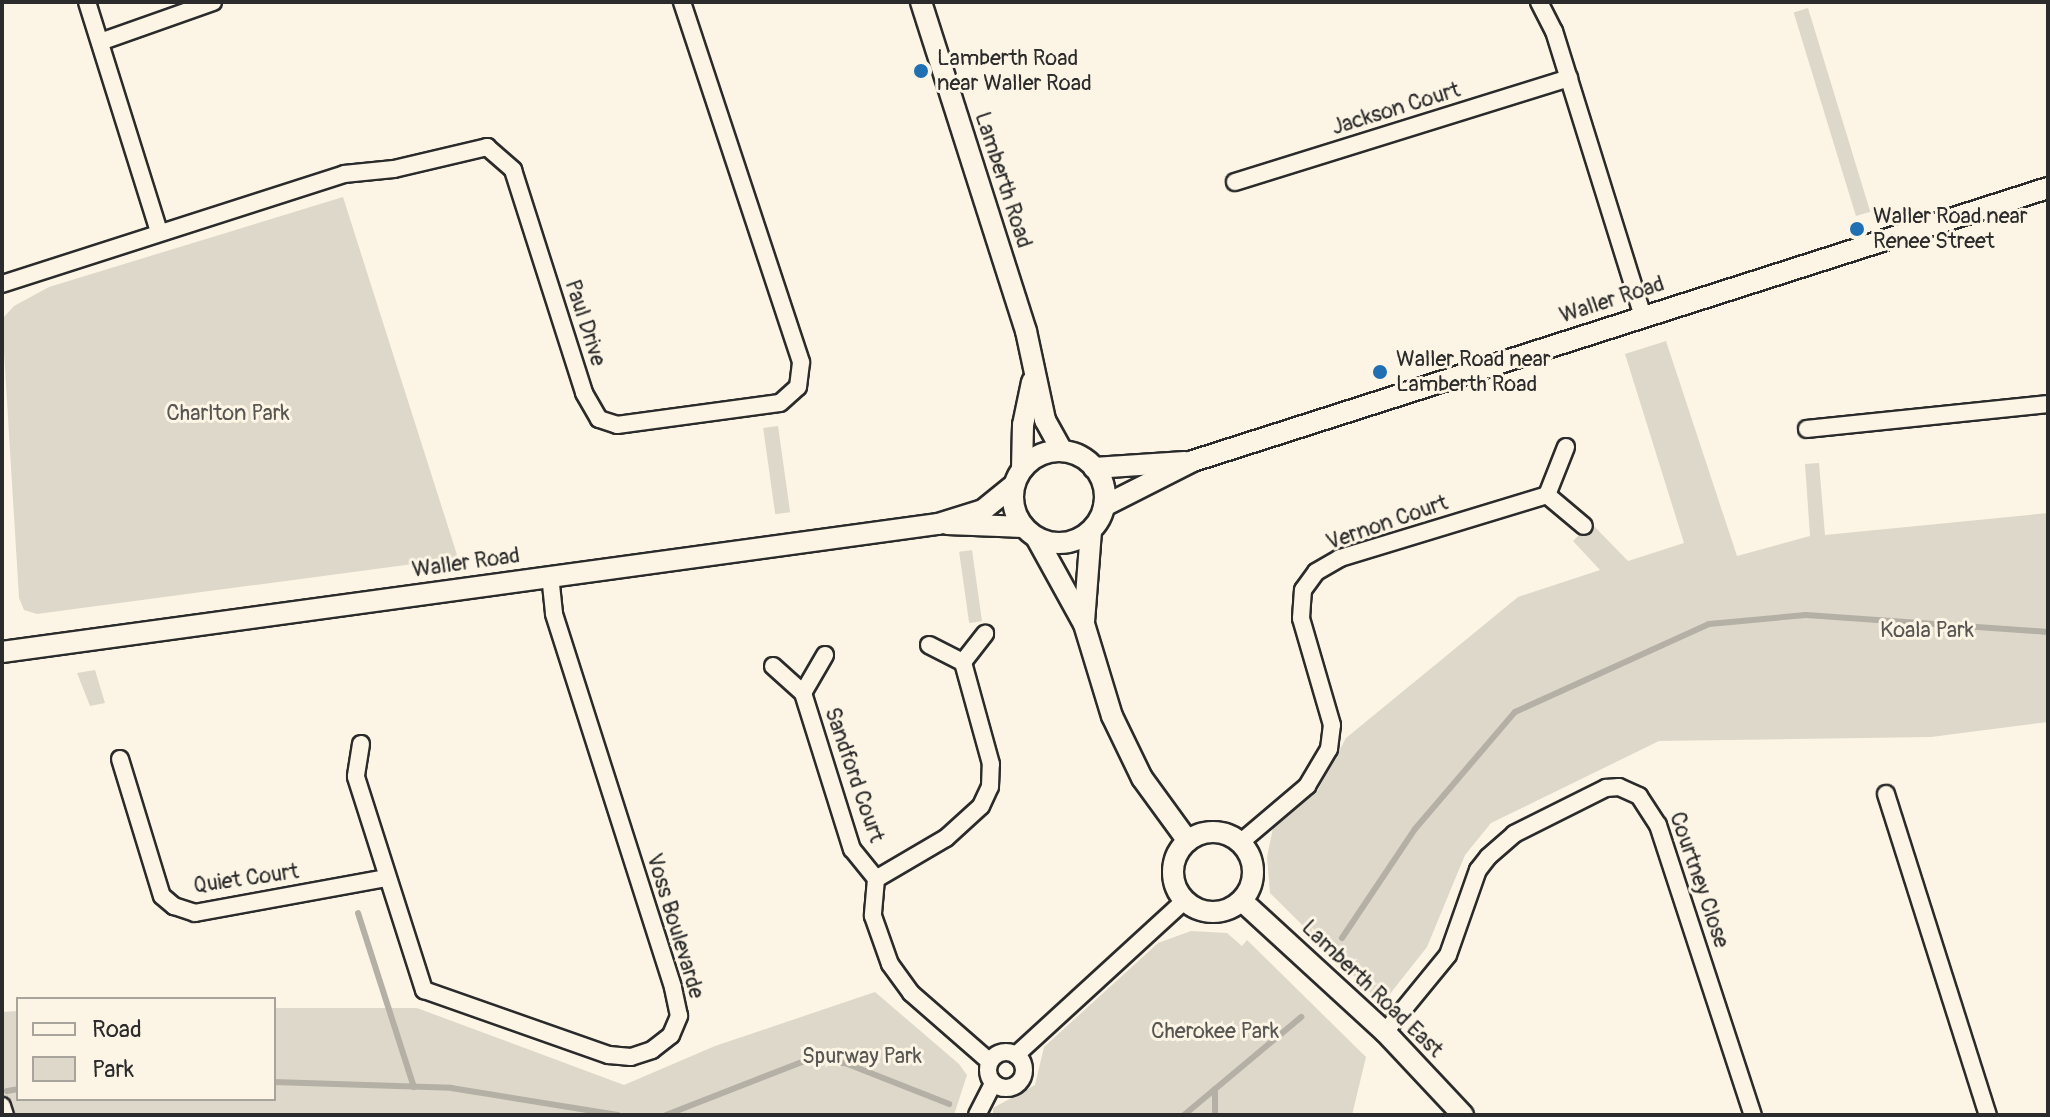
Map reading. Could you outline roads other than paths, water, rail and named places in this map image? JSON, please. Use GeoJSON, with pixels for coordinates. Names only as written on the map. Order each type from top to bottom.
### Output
{"type":"FeatureCollection","features":[{"type":"Feature","properties":{"kind":"street"},"geometry":{"type":"LineString","coordinates":[[87,2],[159,232]]}},
{"type":"Feature","properties":{"kind":"street"},"geometry":{"type":"LineString","coordinates":[[100,42],[213,2]]}},
{"type":"Feature","properties":{"kind":"street","name":"Paul Drive"},"geometry":{"type":"LineString","coordinates":[[2,284],[344,174],[394,169],[487,147],[513,170],[584,393],[599,419],[617,425],[780,403],[798,387],[801,362],[682,2]]}},
{"type":"Feature","properties":{"kind":"street","name":"Lamberth Road"},"geometry":{"type":"LineString","coordinates":[[921,2],[1026,331],[1045,420],[1062,451]]}},
{"type":"Feature","properties":{"kind":"street"},"geometry":{"type":"LineString","coordinates":[[1539,2],[1569,78],[1643,316]]}},
{"type":"Feature","properties":{"kind":"street","name":"Jackson Court"},"geometry":{"type":"LineString","coordinates":[[1235,182],[1569,78]]}},
{"type":"Feature","properties":{"kind":"street","name":"Waller Road"},"geometry":{"type":"LineString","coordinates":[[1104,506],[1193,461],[2048,188]]}},
{"type":"Feature","properties":{"kind":"street","name":"Lamberth Road"},"geometry":{"type":"LineString","coordinates":[[1018,477],[1023,425],[1033,373]]}},
{"type":"Feature","properties":{"kind":"street"},"geometry":{"type":"LineString","coordinates":[[1807,429],[2048,404]]}},
{"type":"Feature","properties":{"kind":"street"},"geometry":{"type":"LineString","coordinates":[[1566,447],[1547,495],[1584,526]]}},
{"type":"Feature","properties":{"kind":"street"},"geometry":{"type":"LineString","coordinates":[[1084,624],[1091,531],[1104,506],[1103,486],[1094,468],[1062,451],[1047,452],[1018,477],[1015,515],[1030,533],[1084,624],[1112,716],[1142,778],[1188,841]]}},
{"type":"Feature","properties":{"kind":"street","name":"Waller Road"},"geometry":{"type":"LineString","coordinates":[[1094,468],[1193,461]]}},
{"type":"Feature","properties":{"kind":"street","name":"Waller Road"},"geometry":{"type":"LineString","coordinates":[[3,648],[938,524],[983,510],[1018,477]]}},
{"type":"Feature","properties":{"kind":"street","name":"Vernon Court"},"geometry":{"type":"LineString","coordinates":[[1241,842],[1307,786],[1329,749],[1332,725],[1301,618],[1303,590],[1316,572],[1340,558],[1547,495]]}},
{"type":"Feature","properties":{"kind":"street","name":"Waller Road"},"geometry":{"type":"LineString","coordinates":[[938,524],[1030,533]]}},
{"type":"Feature","properties":{"kind":"street"},"geometry":{"type":"LineString","coordinates":[[1030,533],[1066,543],[1091,531]]}},
{"type":"Feature","properties":{"kind":"street","name":"Voss Boulevarde"},"geometry":{"type":"LineString","coordinates":[[386,878],[424,990],[609,1055],[631,1057],[652,1050],[671,1035],[679,1016],[554,613],[550,576]]}},
{"type":"Feature","properties":{"kind":"street"},"geometry":{"type":"LineString","coordinates":[[963,662],[985,634]]}},
{"type":"Feature","properties":{"kind":"street"},"geometry":{"type":"LineString","coordinates":[[929,645],[963,662],[991,764],[990,787],[981,806],[946,838],[876,879],[873,916],[890,964],[911,993],[989,1061],[993,1084],[977,1115]]}},
{"type":"Feature","properties":{"kind":"street","name":"Sandford Court"},"geometry":{"type":"LineString","coordinates":[[803,693],[825,655]]}},
{"type":"Feature","properties":{"kind":"street","name":"Sandford Court"},"geometry":{"type":"LineString","coordinates":[[773,666],[803,693],[852,849],[876,879]]}},
{"type":"Feature","properties":{"kind":"street"},"geometry":{"type":"LineString","coordinates":[[361,744],[356,777],[386,878]]}},
{"type":"Feature","properties":{"kind":"street","name":"Quiet Court"},"geometry":{"type":"LineString","coordinates":[[120,759],[162,896],[174,906],[195,913],[386,878]]}},
{"type":"Feature","properties":{"kind":"street","name":"Courtney Close"},"geometry":{"type":"LineString","coordinates":[[1385,1032],[1448,955],[1478,870],[1488,857],[1514,834],[1606,788],[1619,787],[1639,796],[1658,825],[1753,1115]]}},
{"type":"Feature","properties":{"kind":"street"},"geometry":{"type":"LineString","coordinates":[[1886,794],[1988,1115]]}},
{"type":"Feature","properties":{"kind":"street"},"geometry":{"type":"LineString","coordinates":[[1215,832],[1241,842],[1253,865],[1242,901],[1232,909],[1207,913],[1184,901],[1177,889],[1174,863],[1188,841],[1215,832]]}},
{"type":"Feature","properties":{"kind":"street"},"geometry":{"type":"LineString","coordinates":[[1016,1055],[1184,901]]}},
{"type":"Feature","properties":{"kind":"street","name":"Lamberth Road East"},"geometry":{"type":"LineString","coordinates":[[1242,901],[1385,1032],[1463,1115]]}},
{"type":"Feature","properties":{"kind":"street"},"geometry":{"type":"LineString","coordinates":[[989,1061],[1002,1052],[1016,1055],[1024,1068],[1020,1082],[1007,1088],[993,1084]]}},
{"type":"Feature","properties":{"kind":"street"},"geometry":{"type":"LineString","coordinates":[[2,1106],[5,1115]]}},
{"type":"Feature","properties":{"kind":"waterway"},"geometry":{"type":"LineString","coordinates":[[1342,938],[1415,829],[1515,712],[1709,624],[1806,615],[2048,632]]}},
{"type":"Feature","properties":{"kind":"waterway"},"geometry":{"type":"LineString","coordinates":[[358,913],[414,1087]]}},
{"type":"Feature","properties":{"kind":"waterway"},"geometry":{"type":"LineString","coordinates":[[1184,1115],[1301,1017]]}},
{"type":"Feature","properties":{"kind":"waterway"},"geometry":{"type":"LineString","coordinates":[[666,1115],[810,1059],[845,1063],[949,1104]]}},
{"type":"Feature","properties":{"kind":"waterway"},"geometry":{"type":"LineString","coordinates":[[276,1082],[451,1088],[618,1115]]}},
{"type":"Feature","properties":{"kind":"waterway"},"geometry":{"type":"LineString","coordinates":[[7,1091],[16,1089]]}},
{"type":"Feature","properties":{"kind":"waterway"},"geometry":{"type":"LineString","coordinates":[[1215,1089],[1215,1115]]}},
{"type":"Feature","properties":{"kind":"place","name":"Lamberth Road near Waller Road"},"geometry":{"type":"Point","coordinates":[921,71]}},
{"type":"Feature","properties":{"kind":"place","name":"Waller Road near Renee Street"},"geometry":{"type":"Point","coordinates":[1857,229]}},
{"type":"Feature","properties":{"kind":"place","name":"Waller Road near Lamberth Road"},"geometry":{"type":"Point","coordinates":[1380,372]}},
{"type":"Feature","properties":{"kind":"park label","name":"Charlton Park"},"geometry":{"type":"Point","coordinates":[228,414]}},
{"type":"Feature","properties":{"kind":"park label","name":"Koala Park"},"geometry":{"type":"Point","coordinates":[1927,631]}},
{"type":"Feature","properties":{"kind":"park label","name":"Cherokee Park"},"geometry":{"type":"Point","coordinates":[1215,1032]}},
{"type":"Feature","properties":{"kind":"park label","name":"Spurway Park"},"geometry":{"type":"Point","coordinates":[862,1057]}}]}
